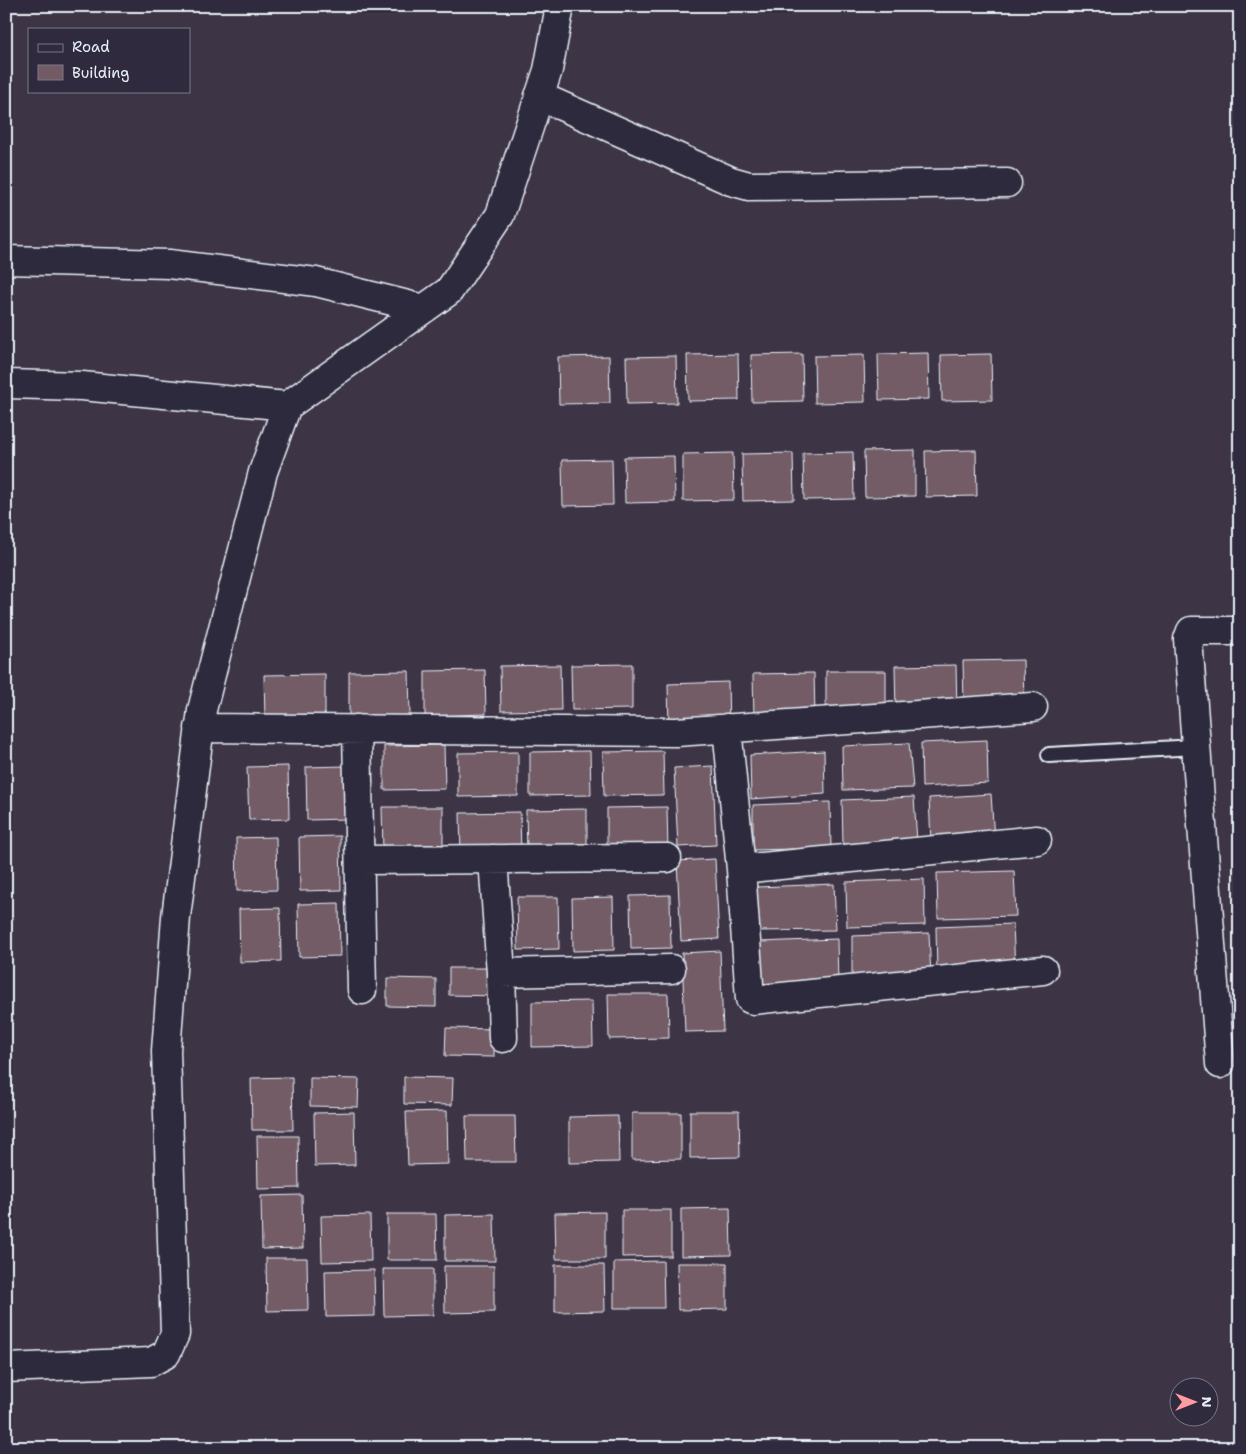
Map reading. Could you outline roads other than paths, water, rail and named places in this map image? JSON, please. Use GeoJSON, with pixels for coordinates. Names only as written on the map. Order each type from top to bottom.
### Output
{"type":"FeatureCollection","features":[{"type":"Feature","properties":{"kind":"street"},"geometry":{"type":"LineString","coordinates":[[6,1368],[150,1362],[166,1354],[176,1334],[166,1051],[176,917],[199,728],[263,472],[287,406],[449,291],[500,215],[548,70],[560,6]]}},
{"type":"Feature","properties":{"kind":"street"},"geometry":{"type":"LineString","coordinates":[[539,96],[731,181],[749,186],[1007,183]]}},
{"type":"Feature","properties":{"kind":"street"},"geometry":{"type":"LineString","coordinates":[[6,260],[179,265],[316,282],[424,309]]}},
{"type":"Feature","properties":{"kind":"street"},"geometry":{"type":"LineString","coordinates":[[6,384],[82,386],[287,406]]}},
{"type":"Feature","properties":{"kind":"street"},"geometry":{"type":"LineString","coordinates":[[1220,1064],[1188,634],[1191,631],[1240,631]]}},
{"type":"Feature","properties":{"kind":"street"},"geometry":{"type":"LineString","coordinates":[[199,728],[676,732],[1033,707]]}},
{"type":"Feature","properties":{"kind":"street"},"geometry":{"type":"LineString","coordinates":[[727,728],[741,869],[750,999],[1043,970]]}},
{"type":"Feature","properties":{"kind":"street"},"geometry":{"type":"LineString","coordinates":[[357,729],[362,990]]}},
{"type":"Feature","properties":{"kind":"street"},"geometry":{"type":"LineString","coordinates":[[741,869],[1037,840]]}},
{"type":"Feature","properties":{"kind":"street"},"geometry":{"type":"LineString","coordinates":[[360,860],[667,858]]}},
{"type":"Feature","properties":{"kind":"street"},"geometry":{"type":"LineString","coordinates":[[493,859],[502,973],[504,1038]]}},
{"type":"Feature","properties":{"kind":"street"},"geometry":{"type":"LineString","coordinates":[[502,973],[672,969]]}},
{"type":"Feature","properties":{"kind":"lane"},"geometry":{"type":"LineString","coordinates":[[1049,755],[1196,747]]}}]}
